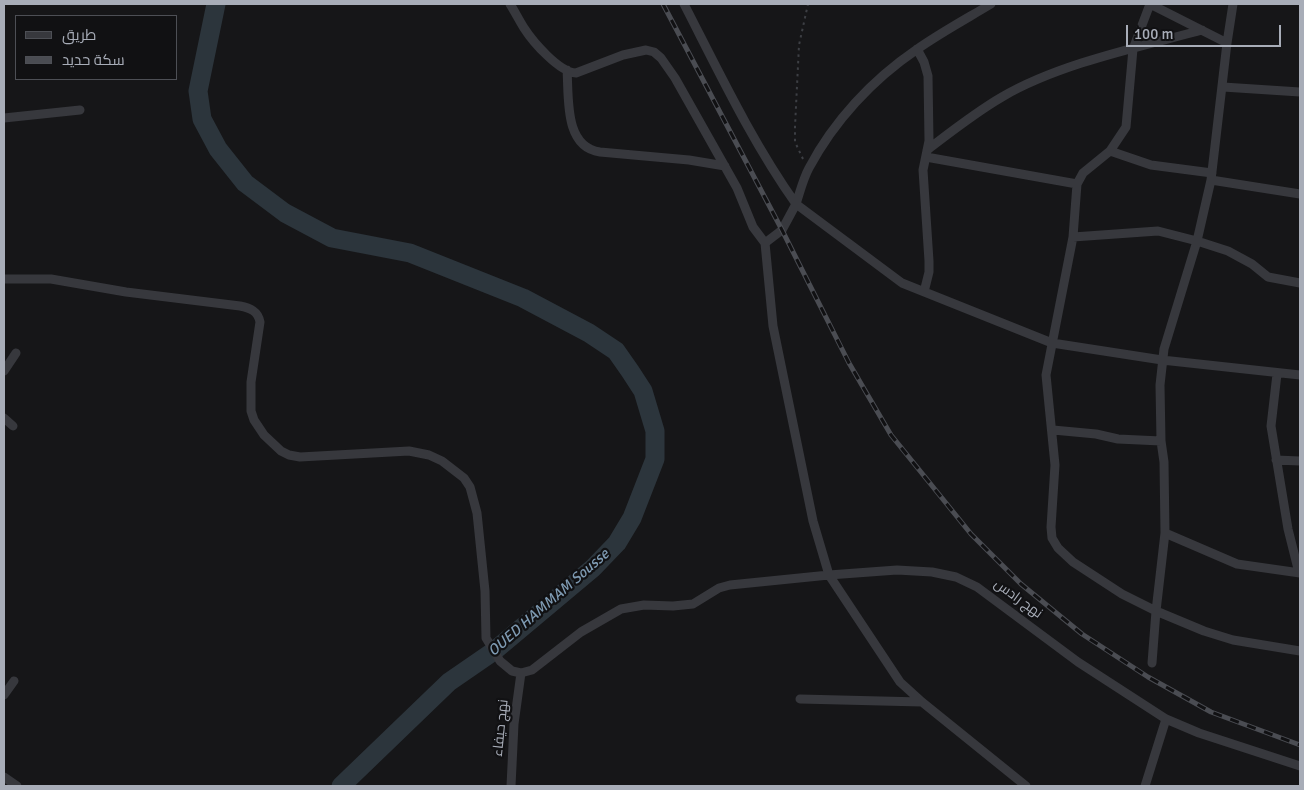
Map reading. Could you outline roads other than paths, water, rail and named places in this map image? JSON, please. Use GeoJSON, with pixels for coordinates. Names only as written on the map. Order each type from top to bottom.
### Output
{"type":"FeatureCollection","features":[{"type":"Feature","properties":{"kind":"street"},"geometry":{"type":"LineString","coordinates":[[510,4],[530,36],[553,60],[567,70],[576,73],[623,54],[646,50],[654,52],[661,58],[675,78],[737,188],[757,234],[765,243],[773,326],[813,521],[829,575],[900,682],[1026,786]]}},
{"type":"Feature","properties":{"kind":"street"},"geometry":{"type":"LineString","coordinates":[[684,4],[741,116],[796,204],[902,284],[1052,343],[1162,360],[1300,375]]}},
{"type":"Feature","properties":{"kind":"street"},"geometry":{"type":"LineString","coordinates":[[765,243],[782,230],[796,204],[808,169],[829,135],[853,105],[883,76],[917,49],[991,4]]}},
{"type":"Feature","properties":{"kind":"street"},"geometry":{"type":"LineString","coordinates":[[1227,43],[1150,4],[1133,49],[1126,127],[1110,151],[1083,173],[1077,184],[1073,237],[1046,375],[1053,430],[1055,483],[1051,528],[1052,538],[1058,548],[1073,562],[1122,594],[1156,611],[1204,632],[1233,640],[1300,651]]}},
{"type":"Feature","properties":{"kind":"street"},"geometry":{"type":"LineString","coordinates":[[1152,662],[1165,533],[1160,385],[1162,360],[1197,241],[1212,176],[1233,4]]}},
{"type":"Feature","properties":{"kind":"street"},"geometry":{"type":"LineString","coordinates":[[927,153],[970,117],[1003,96],[1028,84],[1080,64],[1202,30]]}},
{"type":"Feature","properties":{"kind":"street"},"geometry":{"type":"LineString","coordinates":[[917,49],[924,62],[928,76],[930,141],[923,170],[929,262],[929,272],[924,292]]}},
{"type":"Feature","properties":{"kind":"street"},"geometry":{"type":"LineString","coordinates":[[567,70],[573,128],[578,139],[587,148],[600,152],[689,160],[725,166]]}},
{"type":"Feature","properties":{"kind":"street"},"geometry":{"type":"LineString","coordinates":[[1223,87],[1300,92]]}},
{"type":"Feature","properties":{"kind":"street"},"geometry":{"type":"LineString","coordinates":[[4,118],[80,110]]}},
{"type":"Feature","properties":{"kind":"street"},"geometry":{"type":"LineString","coordinates":[[1110,151],[1151,165],[1300,194]]}},
{"type":"Feature","properties":{"kind":"street"},"geometry":{"type":"LineString","coordinates":[[927,153],[1077,184]]}},
{"type":"Feature","properties":{"kind":"street"},"geometry":{"type":"LineString","coordinates":[[1073,237],[1158,232],[1197,241],[1228,251],[1252,264],[1268,277],[1300,283]]}},
{"type":"Feature","properties":{"kind":"street"},"geometry":{"type":"LineString","coordinates":[[4,279],[44,278],[61,280],[126,292],[240,306],[255,312],[260,322],[251,382],[251,412],[264,435],[277,448],[289,455],[300,457],[409,451],[429,455],[442,461],[464,478],[470,487],[477,513],[485,591],[486,638],[500,661],[512,671],[522,674]]}},
{"type":"Feature","properties":{"kind":"street"},"geometry":{"type":"LineString","coordinates":[[4,371],[16,353]]}},
{"type":"Feature","properties":{"kind":"street"},"geometry":{"type":"LineString","coordinates":[[1165,533],[1237,564],[1300,573],[1288,528],[1271,426],[1277,374]]}},
{"type":"Feature","properties":{"kind":"street"},"geometry":{"type":"LineString","coordinates":[[4,418],[13,426]]}},
{"type":"Feature","properties":{"kind":"street"},"geometry":{"type":"LineString","coordinates":[[1053,430],[1096,434],[1118,439],[1161,441]]}},
{"type":"Feature","properties":{"kind":"street"},"geometry":{"type":"LineString","coordinates":[[1276,460],[1300,461]]}},
{"type":"Feature","properties":{"kind":"street","name":"نهج رادس"},"geometry":{"type":"LineString","coordinates":[[522,674],[532,670],[581,632],[621,609],[644,605],[673,606],[693,604],[725,586],[897,570],[932,572],[956,577],[977,587],[1078,662],[1166,719],[1199,734],[1300,766]]}},
{"type":"Feature","properties":{"kind":"street","name":"نهج حيفاء"},"geometry":{"type":"LineString","coordinates":[[511,786],[514,724],[522,674]]}},
{"type":"Feature","properties":{"kind":"street"},"geometry":{"type":"LineString","coordinates":[[4,695],[14,681]]}},
{"type":"Feature","properties":{"kind":"street"},"geometry":{"type":"LineString","coordinates":[[800,699],[922,702]]}},
{"type":"Feature","properties":{"kind":"street"},"geometry":{"type":"LineString","coordinates":[[1145,786],[1166,719]]}},
{"type":"Feature","properties":{"kind":"street"},"geometry":{"type":"LineString","coordinates":[[4,777],[16,786]]}},
{"type":"Feature","properties":{"kind":"waterway","name":"OUED HAMMAM Sousse"},"geometry":{"type":"LineString","coordinates":[[216,4],[198,91],[202,119],[218,149],[245,183],[285,213],[332,238],[410,253],[523,298],[589,333],[616,351],[630,371],[643,391],[655,431],[655,459],[632,518],[617,543],[593,568],[494,651],[449,682],[341,786]]}},
{"type":"Feature","properties":{"kind":"railway"},"geometry":{"type":"LineString","coordinates":[[663,4],[782,230],[849,363],[891,435],[971,534],[1021,584],[1082,634],[1148,677],[1211,712],[1300,745]]}}]}
